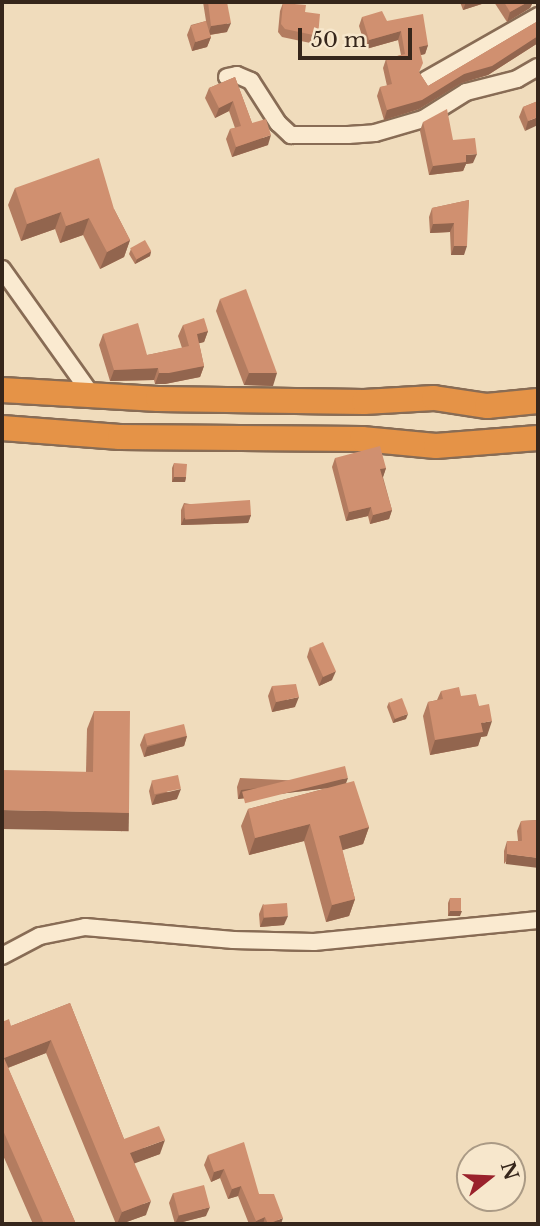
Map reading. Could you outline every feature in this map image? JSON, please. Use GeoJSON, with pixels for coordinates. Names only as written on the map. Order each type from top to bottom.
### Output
{"type":"FeatureCollection","features":[{"type":"Feature","properties":{"kind":"highway"},"geometry":{"type":"LineString","coordinates":[[2,390],[176,399],[364,402],[434,398],[487,406],[538,401]]}},
{"type":"Feature","properties":{"kind":"highway"},"geometry":{"type":"LineString","coordinates":[[173,438],[176,399]]}},
{"type":"Feature","properties":{"kind":"highway"},"geometry":{"type":"LineString","coordinates":[[2,428],[173,438],[362,439],[436,446],[538,438]]}},
{"type":"Feature","properties":{"kind":"street"},"geometry":{"type":"LineString","coordinates":[[533,2],[538,9]]}},
{"type":"Feature","properties":{"kind":"street"},"geometry":{"type":"LineString","coordinates":[[426,80],[538,16]]}},
{"type":"Feature","properties":{"kind":"street"},"geometry":{"type":"LineString","coordinates":[[227,77],[237,75],[251,81],[278,123],[291,135],[348,135],[375,133],[423,119],[466,92],[517,79],[538,67]]}},
{"type":"Feature","properties":{"kind":"street"},"geometry":{"type":"LineString","coordinates":[[2,269],[90,394]]}},
{"type":"Feature","properties":{"kind":"street"},"geometry":{"type":"LineString","coordinates":[[2,956],[40,936],[85,927],[233,940],[314,942],[538,920]]}},
{"type":"Feature","properties":{"kind":"building"},"geometry":{"type":"Polygon","coordinates":[[[208,2],[227,2],[231,23],[211,26],[208,2]]]}},
{"type":"Feature","properties":{"kind":"building"},"geometry":{"type":"Polygon","coordinates":[[[504,2],[528,2],[510,12],[504,2]]]}},
{"type":"Feature","properties":{"kind":"building"},"geometry":{"type":"Polygon","coordinates":[[[283,3],[306,5],[305,12],[320,14],[318,36],[285,29],[281,24],[283,3]]]}},
{"type":"Feature","properties":{"kind":"building"},"geometry":{"type":"Polygon","coordinates":[[[382,11],[387,21],[423,14],[428,45],[419,47],[423,63],[419,72],[428,86],[538,21],[538,36],[492,66],[464,74],[422,100],[387,110],[380,87],[392,84],[386,59],[405,54],[401,31],[369,40],[362,17],[382,11]]]}},
{"type":"Feature","properties":{"kind":"building"},"geometry":{"type":"Polygon","coordinates":[[[206,21],[211,37],[196,42],[191,26],[206,21]]]}},
{"type":"Feature","properties":{"kind":"building"},"geometry":{"type":"Polygon","coordinates":[[[235,77],[252,123],[266,119],[271,135],[236,147],[230,129],[241,126],[233,101],[219,108],[209,88],[235,77]]]}},
{"type":"Feature","properties":{"kind":"building"},"geometry":{"type":"Polygon","coordinates":[[[538,101],[538,117],[528,121],[523,107],[538,101]]]}},
{"type":"Feature","properties":{"kind":"building"},"geometry":{"type":"Polygon","coordinates":[[[447,109],[453,140],[475,138],[477,154],[466,155],[466,162],[433,166],[423,122],[447,109]]]}},
{"type":"Feature","properties":{"kind":"building"},"geometry":{"type":"Polygon","coordinates":[[[99,158],[114,209],[130,240],[107,252],[89,218],[66,226],[61,212],[27,224],[15,188],[99,158]]]}},
{"type":"Feature","properties":{"kind":"building"},"geometry":{"type":"Polygon","coordinates":[[[469,200],[467,246],[454,246],[454,223],[433,224],[432,208],[469,200]]]}},
{"type":"Feature","properties":{"kind":"building"},"geometry":{"type":"Polygon","coordinates":[[[145,240],[151,251],[136,260],[130,248],[145,240]]]}},
{"type":"Feature","properties":{"kind":"building"},"geometry":{"type":"Polygon","coordinates":[[[246,289],[277,373],[249,373],[220,299],[246,289]]]}},
{"type":"Feature","properties":{"kind":"building"},"geometry":{"type":"Polygon","coordinates":[[[204,318],[208,331],[197,334],[204,366],[169,373],[159,373],[158,368],[114,370],[103,334],[138,323],[147,355],[189,346],[183,325],[204,318]]]}},
{"type":"Feature","properties":{"kind":"building"},"geometry":{"type":"Polygon","coordinates":[[[380,446],[386,468],[380,469],[392,510],[373,515],[371,507],[349,512],[335,458],[380,446]]]}},
{"type":"Feature","properties":{"kind":"building"},"geometry":{"type":"Polygon","coordinates":[[[174,463],[187,464],[186,477],[174,477],[174,463]]]}},
{"type":"Feature","properties":{"kind":"building"},"geometry":{"type":"Polygon","coordinates":[[[250,500],[251,515],[185,520],[184,505],[250,500]]]}},
{"type":"Feature","properties":{"kind":"building"},"geometry":{"type":"Polygon","coordinates":[[[323,642],[336,671],[323,677],[310,648],[323,642]]]}},
{"type":"Feature","properties":{"kind":"building"},"geometry":{"type":"Polygon","coordinates":[[[296,684],[299,697],[276,702],[272,686],[296,684]]]}},
{"type":"Feature","properties":{"kind":"building"},"geometry":{"type":"Polygon","coordinates":[[[459,687],[461,696],[476,694],[479,706],[489,704],[492,721],[481,723],[483,732],[435,740],[428,702],[443,699],[441,691],[459,687]]]}},
{"type":"Feature","properties":{"kind":"building"},"geometry":{"type":"Polygon","coordinates":[[[402,698],[408,714],[395,719],[389,703],[402,698]]]}},
{"type":"Feature","properties":{"kind":"building"},"geometry":{"type":"Polygon","coordinates":[[[94,711],[130,711],[129,813],[2,810],[2,770],[93,772],[94,711]]]}},
{"type":"Feature","properties":{"kind":"building"},"geometry":{"type":"Polygon","coordinates":[[[184,724],[187,736],[147,746],[144,734],[184,724]]]}},
{"type":"Feature","properties":{"kind":"building"},"geometry":{"type":"Polygon","coordinates":[[[345,766],[348,778],[245,803],[242,792],[345,766]]]}},
{"type":"Feature","properties":{"kind":"building"},"geometry":{"type":"Polygon","coordinates":[[[178,775],[181,789],[155,794],[152,781],[178,775]]]}},
{"type":"Feature","properties":{"kind":"building"},"geometry":{"type":"Polygon","coordinates":[[[354,781],[369,827],[339,836],[355,899],[332,905],[310,824],[255,838],[248,809],[354,781]]]}},
{"type":"Feature","properties":{"kind":"building"},"geometry":{"type":"Polygon","coordinates":[[[538,820],[538,858],[507,854],[507,841],[522,841],[521,821],[538,820]]]}},
{"type":"Feature","properties":{"kind":"building"},"geometry":{"type":"Polygon","coordinates":[[[450,898],[461,898],[461,911],[450,911],[450,898]]]}},
{"type":"Feature","properties":{"kind":"building"},"geometry":{"type":"Polygon","coordinates":[[[287,903],[288,916],[264,918],[263,905],[287,903]]]}},
{"type":"Feature","properties":{"kind":"building"},"geometry":{"type":"Polygon","coordinates":[[[70,1003],[124,1139],[159,1126],[165,1140],[130,1153],[151,1201],[122,1212],[51,1040],[4,1058],[76,1224],[44,1224],[2,1128],[2,1022],[9,1019],[11,1026],[70,1003]]]}},
{"type":"Feature","properties":{"kind":"building"},"geometry":{"type":"Polygon","coordinates":[[[244,1142],[259,1194],[274,1194],[283,1218],[268,1224],[265,1217],[256,1221],[241,1186],[232,1189],[224,1169],[214,1172],[208,1155],[244,1142]]]}},
{"type":"Feature","properties":{"kind":"building"},"geometry":{"type":"Polygon","coordinates":[[[204,1185],[210,1207],[179,1215],[173,1193],[204,1185]]]}}]}
